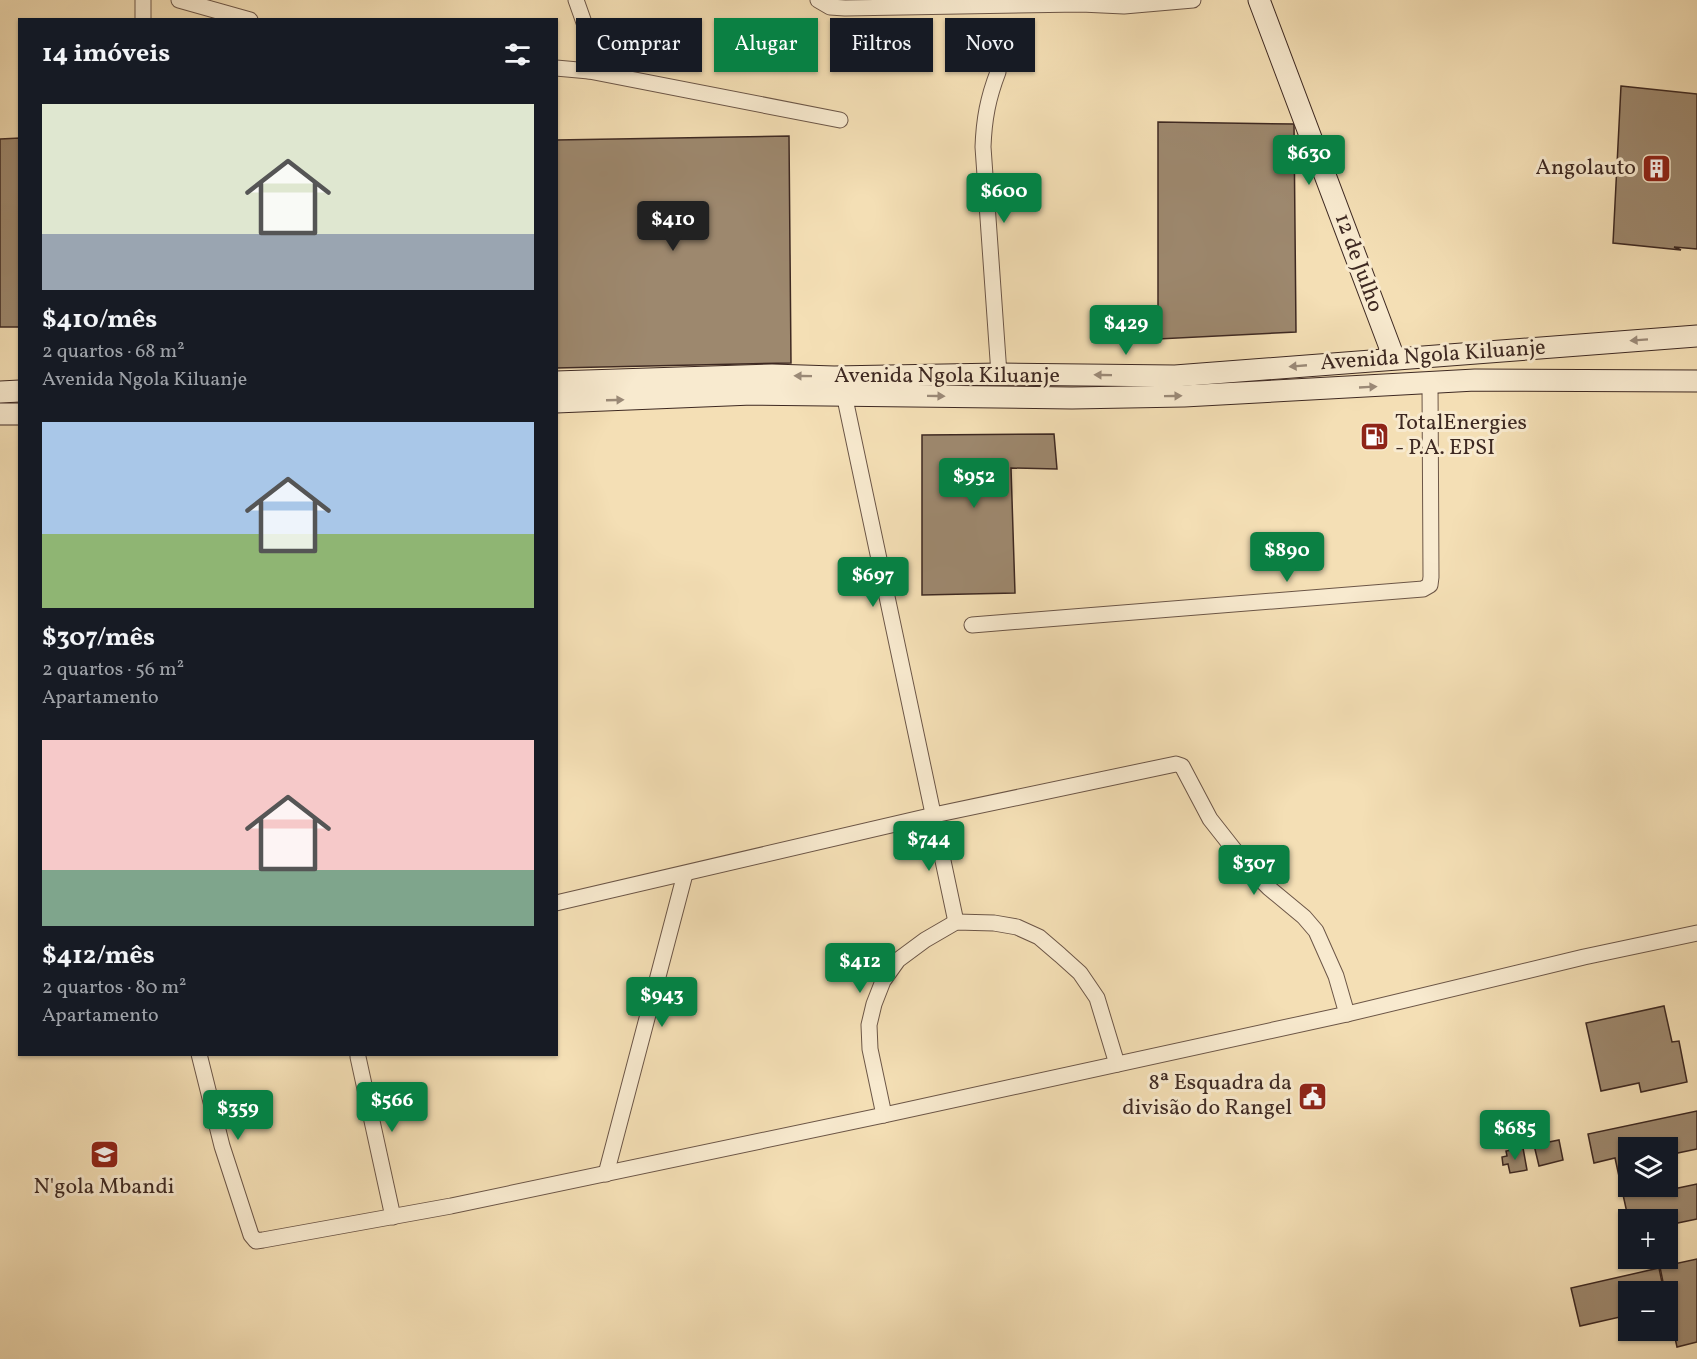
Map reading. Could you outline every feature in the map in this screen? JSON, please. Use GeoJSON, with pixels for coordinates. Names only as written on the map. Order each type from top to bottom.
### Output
{"type":"FeatureCollection","features":[{"type":"Feature","properties":{"kind":"main road","name":"12 de Julho"},"geometry":{"type":"LineString","coordinates":[[1259,0],[1394,358]]}},
{"type":"Feature","properties":{"kind":"main road","name":"Avenida Ngola Kiluanje"},"geometry":{"type":"LineString","coordinates":[[558,382],[772,375],[1175,376],[1697,336]]}},
{"type":"Feature","properties":{"kind":"main road","name":"Avenida Ngola Kiluanje"},"geometry":{"type":"LineString","coordinates":[[558,402],[752,394],[1060,398],[1184,396],[1475,380],[1697,381]]}},
{"type":"Feature","properties":{"kind":"main road"},"geometry":{"type":"LineString","coordinates":[[0,392],[18,392]]}},
{"type":"Feature","properties":{"kind":"main road"},"geometry":{"type":"LineString","coordinates":[[0,414],[18,414]]}},
{"type":"Feature","properties":{"kind":"street"},"geometry":{"type":"LineString","coordinates":[[143,0],[143,18]]}},
{"type":"Feature","properties":{"kind":"street"},"geometry":{"type":"LineString","coordinates":[[180,0],[243,18]]}},
{"type":"Feature","properties":{"kind":"street"},"geometry":{"type":"LineString","coordinates":[[576,0],[582,18]]}},
{"type":"Feature","properties":{"kind":"street"},"geometry":{"type":"LineString","coordinates":[[818,0],[830,7],[845,8],[1081,4],[1124,6],[1192,0]]}},
{"type":"Feature","properties":{"kind":"street"},"geometry":{"type":"LineString","coordinates":[[558,68],[576,70]]}},
{"type":"Feature","properties":{"kind":"street"},"geometry":{"type":"LineString","coordinates":[[593,72],[840,120]]}},
{"type":"Feature","properties":{"kind":"street"},"geometry":{"type":"LineString","coordinates":[[998,72],[984,119],[983,147],[999,374]]}},
{"type":"Feature","properties":{"kind":"street"},"geometry":{"type":"LineString","coordinates":[[972,625],[1423,589],[1430,585],[1431,577],[1430,384]]}},
{"type":"Feature","properties":{"kind":"street"},"geometry":{"type":"LineString","coordinates":[[844,394],[956,922]]}},
{"type":"Feature","properties":{"kind":"street"},"geometry":{"type":"LineString","coordinates":[[558,903],[934,815],[1176,764],[1182,766],[1210,819],[1246,866],[1304,916],[1316,931],[1336,976],[1347,1014]]}},
{"type":"Feature","properties":{"kind":"street"},"geometry":{"type":"LineString","coordinates":[[606,1173],[686,874]]}},
{"type":"Feature","properties":{"kind":"street"},"geometry":{"type":"LineString","coordinates":[[884,1115],[870,1049],[869,1025],[874,1004],[883,981],[898,960],[925,940],[956,922],[993,923],[1017,927],[1039,937],[1074,967],[1097,998],[1117,1064]]}},
{"type":"Feature","properties":{"kind":"street"},"geometry":{"type":"LineString","coordinates":[[200,1056],[222,1146],[251,1235],[256,1240],[393,1216],[884,1115],[1347,1014],[1584,957],[1697,933]]}},
{"type":"Feature","properties":{"kind":"street"},"geometry":{"type":"LineString","coordinates":[[358,1057],[393,1216]]}},
{"type":"Feature","properties":{"kind":"building","name":"Angolauto"},"geometry":{"type":"Polygon","coordinates":[[[1621,86],[1697,94],[1697,249],[1674,247],[1681,250],[1613,243],[1621,86]]]}},
{"type":"Feature","properties":{"kind":"building"},"geometry":{"type":"Polygon","coordinates":[[[1158,122],[1294,124],[1296,332],[1158,339],[1158,122]]]}},
{"type":"Feature","properties":{"kind":"building"},"geometry":{"type":"Polygon","coordinates":[[[789,136],[791,363],[558,368],[558,140],[789,136]]]}},
{"type":"Feature","properties":{"kind":"building"},"geometry":{"type":"Polygon","coordinates":[[[18,138],[18,327],[0,327],[0,139],[18,138]]]}},
{"type":"Feature","properties":{"kind":"building"},"geometry":{"type":"Polygon","coordinates":[[[1054,434],[1057,469],[1011,468],[1015,593],[922,595],[922,435],[1054,434]]]}},
{"type":"Feature","properties":{"kind":"building"},"geometry":{"type":"Polygon","coordinates":[[[1664,1006],[1672,1042],[1679,1041],[1687,1082],[1641,1092],[1639,1083],[1601,1091],[1586,1023],[1664,1006]]]}},
{"type":"Feature","properties":{"kind":"building"},"geometry":{"type":"Polygon","coordinates":[[[1697,1111],[1697,1149],[1678,1153],[1678,1137],[1618,1137],[1618,1172],[1615,1158],[1594,1163],[1588,1134],[1697,1111]]]}},
{"type":"Feature","properties":{"kind":"building"},"geometry":{"type":"Polygon","coordinates":[[[1559,1140],[1563,1160],[1539,1166],[1534,1145],[1559,1140]]]}},
{"type":"Feature","properties":{"kind":"building"},"geometry":{"type":"Polygon","coordinates":[[[1523,1148],[1527,1170],[1510,1173],[1508,1164],[1503,1165],[1502,1157],[1507,1156],[1506,1151],[1523,1148]]]}},
{"type":"Feature","properties":{"kind":"building"},"geometry":{"type":"Polygon","coordinates":[[[1697,1184],[1697,1219],[1678,1223],[1678,1209],[1626,1209],[1624,1197],[1678,1197],[1678,1188],[1697,1184]]]}},
{"type":"Feature","properties":{"kind":"building"},"geometry":{"type":"Polygon","coordinates":[[[1697,1259],[1697,1342],[1677,1347],[1678,1281],[1663,1281],[1660,1269],[1678,1269],[1678,1263],[1697,1259]]]}},
{"type":"Feature","properties":{"kind":"building"},"geometry":{"type":"Polygon","coordinates":[[[1655,1269],[1659,1269],[1662,1281],[1618,1281],[1618,1317],[1580,1326],[1571,1288],[1655,1269]]]}},
{"type":"Feature","properties":{"kind":"place","name":"Angolauto"},"geometry":{"type":"Point","coordinates":[1657,168]}},
{"type":"Feature","properties":{"kind":"place","name":"TotalEnergies - P.A. EPSI"},"geometry":{"type":"Point","coordinates":[1374,436]}},
{"type":"Feature","properties":{"kind":"place","name":"8ª Esquadra da divisão do Rangel"},"geometry":{"type":"Point","coordinates":[1313,1096]}},
{"type":"Feature","properties":{"kind":"place","name":"N'gola Mbandi"},"geometry":{"type":"Point","coordinates":[104,1155]}}]}
